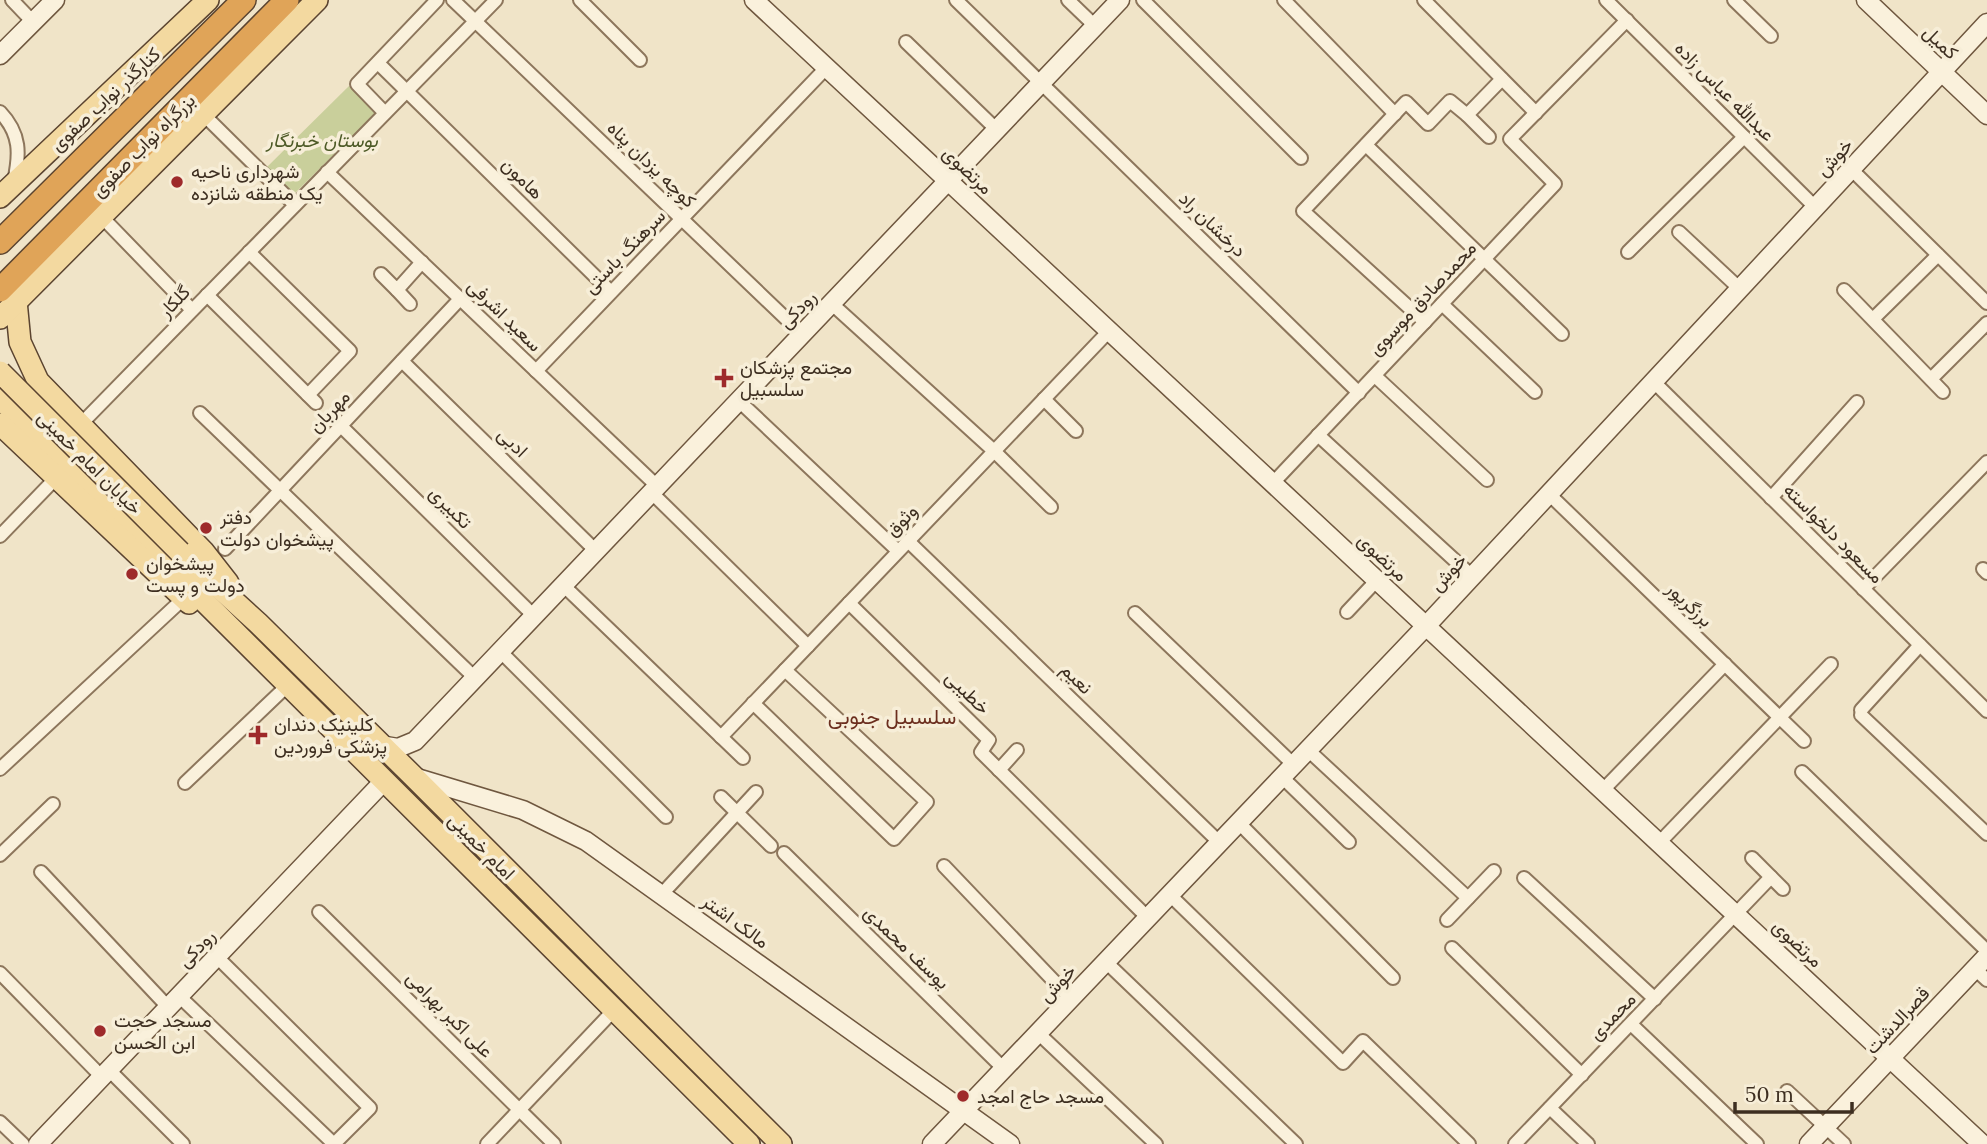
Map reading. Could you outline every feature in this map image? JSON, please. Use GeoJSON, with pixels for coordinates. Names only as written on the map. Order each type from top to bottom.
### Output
{"type":"FeatureCollection","features":[{"type":"Feature","properties":{"kind":"highway","name":"بزرگراه نواب صفوی"},"geometry":{"type":"LineString","coordinates":[[0,242],[244,0]]}},
{"type":"Feature","properties":{"kind":"highway","name":"بزرگراه نواب صفوی"},"geometry":{"type":"LineString","coordinates":[[8,295],[287,0]]}},
{"type":"Feature","properties":{"kind":"main road"},"geometry":{"type":"LineString","coordinates":[[0,55],[55,0]]}},
{"type":"Feature","properties":{"kind":"main road","name":"کنارگذر نواب صفوی"},"geometry":{"type":"LineString","coordinates":[[7,191],[208,0]]}},
{"type":"Feature","properties":{"kind":"main road"},"geometry":{"type":"LineString","coordinates":[[0,318],[8,295],[100,215],[317,0]]}},
{"type":"Feature","properties":{"kind":"main road","name":"مرتضوی"},"geometry":{"type":"LineString","coordinates":[[754,0],[1982,1144]]}},
{"type":"Feature","properties":{"kind":"main road","name":"رودکی"},"geometry":{"type":"LineString","coordinates":[[380,745],[398,748],[417,738],[1120,0]]}},
{"type":"Feature","properties":{"kind":"main road","name":"کمیل"},"geometry":{"type":"LineString","coordinates":[[1866,0],[1987,115]]}},
{"type":"Feature","properties":{"kind":"main road","name":"خوش"},"geometry":{"type":"LineString","coordinates":[[932,1144],[1473,577],[1987,23]]}},
{"type":"Feature","properties":{"kind":"main road"},"geometry":{"type":"LineString","coordinates":[[8,295],[20,342],[38,381],[203,551],[258,623]]}},
{"type":"Feature","properties":{"kind":"main road","name":"خیابان امام خمینی"},"geometry":{"type":"LineString","coordinates":[[0,372],[173,558]]}},
{"type":"Feature","properties":{"kind":"main road"},"geometry":{"type":"LineString","coordinates":[[0,382],[17,374],[38,381]]}},
{"type":"Feature","properties":{"kind":"main road","name":"خیابان امام خمینی"},"geometry":{"type":"LineString","coordinates":[[0,398],[173,558]]}},
{"type":"Feature","properties":{"kind":"main road"},"geometry":{"type":"LineString","coordinates":[[0,425],[183,599],[242,639]]}},
{"type":"Feature","properties":{"kind":"main road","name":"امام خمینی"},"geometry":{"type":"LineString","coordinates":[[173,558],[258,623],[414,777],[654,1034],[749,1144]]}},
{"type":"Feature","properties":{"kind":"main road","name":"امام خمینی"},"geometry":{"type":"LineString","coordinates":[[173,558],[242,639],[614,1010],[654,1034],[781,1144]]}},
{"type":"Feature","properties":{"kind":"main road","name":"مالک اشتر"},"geometry":{"type":"LineString","coordinates":[[414,777],[523,810],[586,841],[1010,1144]]}},
{"type":"Feature","properties":{"kind":"main road","name":"رودکی"},"geometry":{"type":"LineString","coordinates":[[38,1144],[384,781]]}},
{"type":"Feature","properties":{"kind":"main road","name":"قصرالدشت"},"geometry":{"type":"LineString","coordinates":[[1809,1144],[1984,964]]}},
{"type":"Feature","properties":{"kind":"street"},"geometry":{"type":"LineString","coordinates":[[12,0],[33,22]]}},
{"type":"Feature","properties":{"kind":"street"},"geometry":{"type":"LineString","coordinates":[[385,113],[357,84],[437,0]]}},
{"type":"Feature","properties":{"kind":"street","name":"کوچه یزدان پناه"},"geometry":{"type":"LineString","coordinates":[[453,0],[802,334]]}},
{"type":"Feature","properties":{"kind":"street","name":"گلکار"},"geometry":{"type":"LineString","coordinates":[[81,424],[496,0]]}},
{"type":"Feature","properties":{"kind":"street"},"geometry":{"type":"LineString","coordinates":[[580,0],[640,60]]}},
{"type":"Feature","properties":{"kind":"street","name":"درخشان راد"},"geometry":{"type":"LineString","coordinates":[[956,0],[1359,393]]}},
{"type":"Feature","properties":{"kind":"street"},"geometry":{"type":"LineString","coordinates":[[1068,0],[1095,26]]}},
{"type":"Feature","properties":{"kind":"street"},"geometry":{"type":"LineString","coordinates":[[1143,0],[1301,158]]}},
{"type":"Feature","properties":{"kind":"street"},"geometry":{"type":"LineString","coordinates":[[1284,0],[1395,114]]}},
{"type":"Feature","properties":{"kind":"street"},"geometry":{"type":"LineString","coordinates":[[1424,0],[1536,113],[1627,20]]}},
{"type":"Feature","properties":{"kind":"street","name":"عبدالله عباس زاده"},"geometry":{"type":"LineString","coordinates":[[1606,0],[1816,208]]}},
{"type":"Feature","properties":{"kind":"street"},"geometry":{"type":"LineString","coordinates":[[1734,0],[1771,36]]}},
{"type":"Feature","properties":{"kind":"street"},"geometry":{"type":"LineString","coordinates":[[905,42],[997,130]]}},
{"type":"Feature","properties":{"kind":"street","name":"هامون"},"geometry":{"type":"LineString","coordinates":[[378,63],[611,292]]}},
{"type":"Feature","properties":{"kind":"street","name":"سرهنگ باستی"},"geometry":{"type":"LineString","coordinates":[[536,371],[827,67]]}},
{"type":"Feature","properties":{"kind":"street"},"geometry":{"type":"LineString","coordinates":[[1468,115],[1502,79]]}},
{"type":"Feature","properties":{"kind":"street"},"geometry":{"type":"LineString","coordinates":[[1425,322],[1303,211],[1406,102],[1428,124],[1450,101],[1468,115],[1489,138]]}},
{"type":"Feature","properties":{"kind":"street"},"geometry":{"type":"LineString","coordinates":[[0,112],[17,136],[20,154],[7,191]]}},
{"type":"Feature","properties":{"kind":"street","name":"محمدصادق موسوی"},"geometry":{"type":"LineString","coordinates":[[1273,483],[1555,184],[1510,139],[1536,113]]}},
{"type":"Feature","properties":{"kind":"street"},"geometry":{"type":"LineString","coordinates":[[203,114],[295,205]]}},
{"type":"Feature","properties":{"kind":"street"},"geometry":{"type":"LineString","coordinates":[[1628,252],[1744,137]]}},
{"type":"Feature","properties":{"kind":"street"},"geometry":{"type":"LineString","coordinates":[[1366,145],[1562,334]]}},
{"type":"Feature","properties":{"kind":"street"},"geometry":{"type":"LineString","coordinates":[[1852,170],[1987,303]]}},
{"type":"Feature","properties":{"kind":"street","name":"سعید اشرفی"},"geometry":{"type":"LineString","coordinates":[[327,172],[536,371],[808,646]]}},
{"type":"Feature","properties":{"kind":"street"},"geometry":{"type":"LineString","coordinates":[[100,215],[192,310]]}},
{"type":"Feature","properties":{"kind":"street"},"geometry":{"type":"LineString","coordinates":[[1679,232],[1740,289]]}},
{"type":"Feature","properties":{"kind":"street"},"geometry":{"type":"LineString","coordinates":[[207,295],[312,399],[350,351],[249,252]]}},
{"type":"Feature","properties":{"kind":"street"},"geometry":{"type":"LineString","coordinates":[[1873,319],[1938,255]]}},
{"type":"Feature","properties":{"kind":"street"},"geometry":{"type":"LineString","coordinates":[[397,290],[422,262]]}},
{"type":"Feature","properties":{"kind":"street"},"geometry":{"type":"LineString","coordinates":[[381,274],[411,304]]}},
{"type":"Feature","properties":{"kind":"street"},"geometry":{"type":"LineString","coordinates":[[1844,290],[1943,392]]}},
{"type":"Feature","properties":{"kind":"street","name":"مهربان"},"geometry":{"type":"LineString","coordinates":[[225,549],[460,299]]}},
{"type":"Feature","properties":{"kind":"street"},"geometry":{"type":"LineString","coordinates":[[831,303],[994,451],[1051,507]]}},
{"type":"Feature","properties":{"kind":"street"},"geometry":{"type":"LineString","coordinates":[[1442,304],[1535,392]]}},
{"type":"Feature","properties":{"kind":"street"},"geometry":{"type":"LineString","coordinates":[[1931,379],[1987,323]]}},
{"type":"Feature","properties":{"kind":"street","name":"وثوق"},"geometry":{"type":"LineString","coordinates":[[721,737],[1109,331]]}},
{"type":"Feature","properties":{"kind":"street","name":"ادبی"},"geometry":{"type":"LineString","coordinates":[[402,361],[596,551]]}},
{"type":"Feature","properties":{"kind":"street"},"geometry":{"type":"LineString","coordinates":[[1375,376],[1487,480]]}},
{"type":"Feature","properties":{"kind":"street","name":"مسعود دلخواسته"},"geometry":{"type":"LineString","coordinates":[[1654,382],[1987,711]]}},
{"type":"Feature","properties":{"kind":"street"},"geometry":{"type":"LineString","coordinates":[[1044,399],[1076,431]]}},
{"type":"Feature","properties":{"kind":"street"},"geometry":{"type":"LineString","coordinates":[[739,401],[898,551]]}},
{"type":"Feature","properties":{"kind":"street"},"geometry":{"type":"LineString","coordinates":[[1771,498],[1857,402]]}},
{"type":"Feature","properties":{"kind":"street"},"geometry":{"type":"LineString","coordinates":[[200,413],[475,678]]}},
{"type":"Feature","properties":{"kind":"street","name":"تکبیری"},"geometry":{"type":"LineString","coordinates":[[341,426],[534,616]]}},
{"type":"Feature","properties":{"kind":"street"},"geometry":{"type":"LineString","coordinates":[[1318,435],[1473,577]]}},
{"type":"Feature","properties":{"kind":"street"},"geometry":{"type":"LineString","coordinates":[[1863,589],[1987,462]]}},
{"type":"Feature","properties":{"kind":"street"},"geometry":{"type":"LineString","coordinates":[[0,536],[55,479]]}},
{"type":"Feature","properties":{"kind":"street","name":"برزگرپور"},"geometry":{"type":"LineString","coordinates":[[1549,494],[1804,741]]}},
{"type":"Feature","properties":{"kind":"street","name":"نعیم"},"geometry":{"type":"LineString","coordinates":[[908,541],[1220,843]]}},
{"type":"Feature","properties":{"kind":"street"},"geometry":{"type":"LineString","coordinates":[[1347,612],[1377,580]]}},
{"type":"Feature","properties":{"kind":"street"},"geometry":{"type":"LineString","coordinates":[[563,585],[743,758]]}},
{"type":"Feature","properties":{"kind":"street"},"geometry":{"type":"LineString","coordinates":[[0,769],[183,599]]}},
{"type":"Feature","properties":{"kind":"street","name":"خطیبی"},"geometry":{"type":"LineString","coordinates":[[849,603],[989,740],[981,752],[1148,918]]}},
{"type":"Feature","properties":{"kind":"street"},"geometry":{"type":"LineString","coordinates":[[1135,612],[1288,771],[1349,842]]}},
{"type":"Feature","properties":{"kind":"street"},"geometry":{"type":"LineString","coordinates":[[1920,645],[1861,713],[1987,834]]}},
{"type":"Feature","properties":{"kind":"street"},"geometry":{"type":"LineString","coordinates":[[500,651],[666,817]]}},
{"type":"Feature","properties":{"kind":"street"},"geometry":{"type":"LineString","coordinates":[[1603,790],[1725,664]]}},
{"type":"Feature","properties":{"kind":"street"},"geometry":{"type":"LineString","coordinates":[[1659,843],[1830,664]]}},
{"type":"Feature","properties":{"kind":"street"},"geometry":{"type":"LineString","coordinates":[[753,703],[894,839],[927,802],[785,670]]}},
{"type":"Feature","properties":{"kind":"street"},"geometry":{"type":"LineString","coordinates":[[185,783],[288,685]]}},
{"type":"Feature","properties":{"kind":"street"},"geometry":{"type":"LineString","coordinates":[[999,770],[1017,750]]}},
{"type":"Feature","properties":{"kind":"street"},"geometry":{"type":"LineString","coordinates":[[1308,750],[1468,898]]}},
{"type":"Feature","properties":{"kind":"street"},"geometry":{"type":"LineString","coordinates":[[1802,772],[1984,964]]}},
{"type":"Feature","properties":{"kind":"street"},"geometry":{"type":"LineString","coordinates":[[662,894],[756,792]]}},
{"type":"Feature","properties":{"kind":"street"},"geometry":{"type":"LineString","coordinates":[[720,797],[771,846]]}},
{"type":"Feature","properties":{"kind":"street"},"geometry":{"type":"LineString","coordinates":[[0,855],[53,804]]}},
{"type":"Feature","properties":{"kind":"street"},"geometry":{"type":"LineString","coordinates":[[1239,823],[1394,978]]}},
{"type":"Feature","properties":{"kind":"street","name":"یوسف محمدی"},"geometry":{"type":"LineString","coordinates":[[784,853],[1004,1069]]}},
{"type":"Feature","properties":{"kind":"street"},"geometry":{"type":"LineString","coordinates":[[1752,858],[1783,889]]}},
{"type":"Feature","properties":{"kind":"street"},"geometry":{"type":"LineString","coordinates":[[944,866],[1071,999]]}},
{"type":"Feature","properties":{"kind":"street"},"geometry":{"type":"LineString","coordinates":[[1447,920],[1494,871]]}},
{"type":"Feature","properties":{"kind":"street"},"geometry":{"type":"LineString","coordinates":[[41,872],[174,1002],[334,1144],[370,1108],[217,957]]}},
{"type":"Feature","properties":{"kind":"street","name":"محمدی"},"geometry":{"type":"LineString","coordinates":[[1516,1144],[1771,877]]}},
{"type":"Feature","properties":{"kind":"street"},"geometry":{"type":"LineString","coordinates":[[1524,878],[1655,999]]}},
{"type":"Feature","properties":{"kind":"street"},"geometry":{"type":"LineString","coordinates":[[1170,895],[1343,1063],[1363,1041],[1469,1144]]}},
{"type":"Feature","properties":{"kind":"street","name":"علی اکبر بهرامی"},"geometry":{"type":"LineString","coordinates":[[319,912],[554,1144]]}},
{"type":"Feature","properties":{"kind":"street"},"geometry":{"type":"LineString","coordinates":[[1452,948],[1582,1075]]}},
{"type":"Feature","properties":{"kind":"street"},"geometry":{"type":"LineString","coordinates":[[1106,962],[1296,1144]]}},
{"type":"Feature","properties":{"kind":"street"},"geometry":{"type":"LineString","coordinates":[[0,972],[105,1074],[183,1144]]}},
{"type":"Feature","properties":{"kind":"street"},"geometry":{"type":"LineString","coordinates":[[487,1144],[614,1010]]}},
{"type":"Feature","properties":{"kind":"street"},"geometry":{"type":"LineString","coordinates":[[1631,1024],[1757,1144]]}},
{"type":"Feature","properties":{"kind":"street"},"geometry":{"type":"LineString","coordinates":[[1038,1032],[1156,1144]]}},
{"type":"Feature","properties":{"kind":"street"},"geometry":{"type":"LineString","coordinates":[[1787,1091],[1844,1144]]}},
{"type":"Feature","properties":{"kind":"street"},"geometry":{"type":"LineString","coordinates":[[1550,1108],[1587,1144]]}},
{"type":"Feature","properties":{"kind":"street"},"geometry":{"type":"LineString","coordinates":[[0,1122],[23,1144]]}},
{"type":"Feature","properties":{"kind":"green space","name":"بوستان خبرنگار"},"geometry":{"type":"Polygon","coordinates":[[[349,86],[377,112],[293,195],[266,168],[349,86]]]}},
{"type":"Feature","properties":{"kind":"place","name":"شهرداری ناحیه یک منطقه شانزده"},"geometry":{"type":"Point","coordinates":[177,182]}},
{"type":"Feature","properties":{"kind":"place","name":"مجتمع پزشکان سلسبیل"},"geometry":{"type":"Point","coordinates":[724,378]}},
{"type":"Feature","properties":{"kind":"place","name":"دفتر پیشخوان دولت"},"geometry":{"type":"Point","coordinates":[206,528]}},
{"type":"Feature","properties":{"kind":"place","name":"پیشخوان دولت و پست"},"geometry":{"type":"Point","coordinates":[132,574]}},
{"type":"Feature","properties":{"kind":"place","name":"کلینیک دندان پزشکی فروردین"},"geometry":{"type":"Point","coordinates":[258,735]}},
{"type":"Feature","properties":{"kind":"place","name":"مسجد حجت ابن الحسن"},"geometry":{"type":"Point","coordinates":[100,1031]}},
{"type":"Feature","properties":{"kind":"place","name":"مسجد حاج امجد"},"geometry":{"type":"Point","coordinates":[963,1096]}},
{"type":"Feature","properties":{"kind":"district","name":"سلسبیل جنوبی"},"geometry":{"type":"Point","coordinates":[892,716]}}]}
